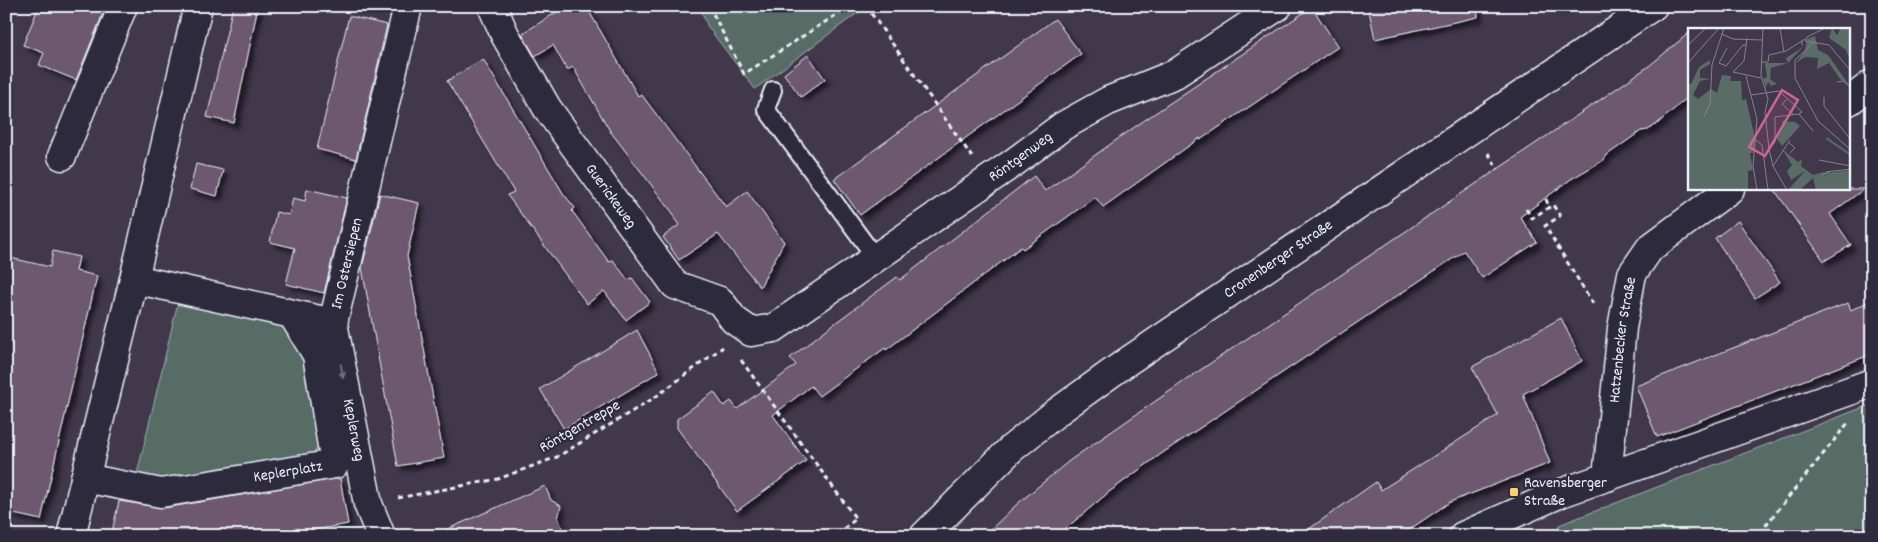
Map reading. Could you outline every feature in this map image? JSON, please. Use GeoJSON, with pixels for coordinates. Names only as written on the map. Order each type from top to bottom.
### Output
{"type":"FeatureCollection","features":[{"type":"Feature","properties":{"kind":"street"},"geometry":{"type":"LineString","coordinates":[[62,156],[123,6]]}},
{"type":"Feature","properties":{"kind":"street"},"geometry":{"type":"LineString","coordinates":[[70,536],[134,279],[198,6]]}},
{"type":"Feature","properties":{"kind":"street","name":"Im Ostersiepen"},"geometry":{"type":"LineString","coordinates":[[134,279],[333,323],[408,6]]}},
{"type":"Feature","properties":{"kind":"street","name":"Guerickeweg"},"geometry":{"type":"LineString","coordinates":[[492,6],[505,34],[547,108],[675,286],[720,301],[734,320],[751,332],[774,328]]}},
{"type":"Feature","properties":{"kind":"street","name":"Röntgenweg"},"geometry":{"type":"LineString","coordinates":[[774,328],[988,178],[1013,164],[1063,126],[1108,101],[1175,74],[1278,6]]}},
{"type":"Feature","properties":{"kind":"street","name":"Cronenberger Straße"},"geometry":{"type":"LineString","coordinates":[[924,536],[1011,450],[1065,406],[1128,361],[1645,9]]}},
{"type":"Feature","properties":{"kind":"street"},"geometry":{"type":"LineString","coordinates":[[1850,100],[1872,84]]}},
{"type":"Feature","properties":{"kind":"street","name":"Hatzenbecker Straße"},"geometry":{"type":"LineString","coordinates":[[1607,477],[1622,328],[1632,274],[1650,248],[1729,190]]}},
{"type":"Feature","properties":{"kind":"street","name":"Keplerplatz"},"geometry":{"type":"LineString","coordinates":[[85,478],[161,493],[335,464],[318,355],[292,314]]}},
{"type":"Feature","properties":{"kind":"street","name":"Keplerweg"},"geometry":{"type":"LineString","coordinates":[[333,323],[368,504],[380,536]]}},
{"type":"Feature","properties":{"kind":"street"},"geometry":{"type":"LineString","coordinates":[[1463,536],[1561,493],[1872,384]]}},
{"type":"Feature","properties":{"kind":"lane"},"geometry":{"type":"LineString","coordinates":[[773,90],[766,109],[875,258]]}},
{"type":"Feature","properties":{"kind":"path"},"geometry":{"type":"LineString","coordinates":[[709,6],[744,74],[850,6]]}},
{"type":"Feature","properties":{"kind":"path"},"geometry":{"type":"LineString","coordinates":[[866,6],[988,178]]}},
{"type":"Feature","properties":{"kind":"path"},"geometry":{"type":"LineString","coordinates":[[1546,199],[1549,207]]}},
{"type":"Feature","properties":{"kind":"path"},"geometry":{"type":"LineString","coordinates":[[1526,210],[1532,218],[1553,205],[1560,216],[1545,226],[1600,316],[1622,328]]}},
{"type":"Feature","properties":{"kind":"path","name":"Röntgentreppe"},"geometry":{"type":"LineString","coordinates":[[402,497],[498,479],[557,457],[654,398],[700,364]]}},
{"type":"Feature","properties":{"kind":"path"},"geometry":{"type":"LineString","coordinates":[[756,380],[856,519],[834,536]]}},
{"type":"Feature","properties":{"kind":"path"},"geometry":{"type":"LineString","coordinates":[[1751,536],[1762,530],[1852,420]]}},
{"type":"Feature","properties":{"kind":"green space"},"geometry":{"type":"Polygon","coordinates":[[[699,6],[867,6],[755,89],[708,27],[699,6]]]}},
{"type":"Feature","properties":{"kind":"green space"},"geometry":{"type":"Polygon","coordinates":[[[179,298],[276,320],[308,356],[321,441],[315,452],[302,458],[170,480],[137,474],[179,298]]]}},
{"type":"Feature","properties":{"kind":"green space"},"geometry":{"type":"Polygon","coordinates":[[[1872,404],[1872,536],[1558,536],[1559,525],[1872,404]]]}},
{"type":"Feature","properties":{"kind":"building"},"geometry":{"type":"Polygon","coordinates":[[[39,6],[106,6],[76,80],[39,65],[44,53],[23,45],[39,6]]]}},
{"type":"Feature","properties":{"kind":"building"},"geometry":{"type":"Polygon","coordinates":[[[233,6],[258,6],[234,123],[207,117],[233,6]]]}},
{"type":"Feature","properties":{"kind":"building"},"geometry":{"type":"Polygon","coordinates":[[[566,6],[586,6],[638,96],[641,94],[726,207],[747,191],[784,242],[760,287],[718,234],[679,260],[663,237],[679,225],[674,218],[675,216],[610,131],[573,67],[567,70],[553,45],[535,56],[522,34],[566,6]]]}},
{"type":"Feature","properties":{"kind":"building"},"geometry":{"type":"Polygon","coordinates":[[[1368,6],[1477,6],[1478,17],[1375,39],[1368,6]]]}},
{"type":"Feature","properties":{"kind":"building"},"geometry":{"type":"Polygon","coordinates":[[[1312,7],[1338,47],[1200,140],[1200,138],[1103,207],[1095,197],[1023,249],[1021,247],[886,350],[885,348],[819,396],[811,386],[773,415],[806,461],[737,511],[677,428],[677,419],[714,392],[724,406],[731,401],[737,409],[796,365],[790,358],[823,332],[897,277],[900,280],[1034,176],[1045,191],[1136,126],[1312,7]]]}},
{"type":"Feature","properties":{"kind":"building"},"geometry":{"type":"Polygon","coordinates":[[[349,16],[387,25],[356,159],[317,149],[349,16]]]}},
{"type":"Feature","properties":{"kind":"building"},"geometry":{"type":"Polygon","coordinates":[[[1055,19],[1081,54],[860,215],[834,179],[1055,19]]]}},
{"type":"Feature","properties":{"kind":"building"},"geometry":{"type":"Polygon","coordinates":[[[1688,34],[1688,97],[1657,124],[1648,130],[1641,131],[1607,155],[1604,160],[1571,179],[1520,217],[1537,242],[1482,278],[1464,251],[1161,454],[1109,492],[1057,536],[984,536],[1016,505],[1069,461],[1649,66],[1688,34]]]}},
{"type":"Feature","properties":{"kind":"building"},"geometry":{"type":"Polygon","coordinates":[[[808,55],[825,79],[801,97],[784,74],[808,55]]]}},
{"type":"Feature","properties":{"kind":"building"},"geometry":{"type":"Polygon","coordinates":[[[483,59],[563,193],[575,208],[572,211],[609,262],[613,260],[628,280],[632,278],[650,302],[626,320],[604,291],[587,304],[507,195],[514,192],[447,81],[483,59]]]}},
{"type":"Feature","properties":{"kind":"building"},"geometry":{"type":"Polygon","coordinates":[[[196,164],[223,170],[217,196],[190,189],[196,164]]]}},
{"type":"Feature","properties":{"kind":"building"},"geometry":{"type":"Polygon","coordinates":[[[307,189],[347,198],[324,293],[286,284],[295,248],[270,242],[276,212],[289,215],[293,198],[305,201],[307,189]]]}},
{"type":"Feature","properties":{"kind":"building"},"geometry":{"type":"Polygon","coordinates":[[[1864,189],[1830,214],[1851,245],[1824,261],[1775,190],[1864,189]]]}},
{"type":"Feature","properties":{"kind":"building"},"geometry":{"type":"Polygon","coordinates":[[[380,194],[419,203],[407,256],[444,458],[398,466],[362,268],[380,194]]]}},
{"type":"Feature","properties":{"kind":"building"},"geometry":{"type":"Polygon","coordinates":[[[1738,221],[1780,282],[1755,298],[1715,238],[1738,221]]]}},
{"type":"Feature","properties":{"kind":"building"},"geometry":{"type":"Polygon","coordinates":[[[53,251],[79,257],[76,271],[97,276],[41,520],[14,514],[6,507],[6,257],[50,267],[53,251]]]}},
{"type":"Feature","properties":{"kind":"building"},"geometry":{"type":"Polygon","coordinates":[[[1872,300],[1872,354],[1657,437],[1636,386],[1848,303],[1851,310],[1872,300]]]}},
{"type":"Feature","properties":{"kind":"building"},"geometry":{"type":"Polygon","coordinates":[[[1561,318],[1582,361],[1523,394],[1550,463],[1450,502],[1400,536],[1299,536],[1376,482],[1381,490],[1498,415],[1472,367],[1561,318]]]}},
{"type":"Feature","properties":{"kind":"building"},"geometry":{"type":"Polygon","coordinates":[[[637,330],[659,372],[564,429],[540,389],[637,330]]]}},
{"type":"Feature","properties":{"kind":"building"},"geometry":{"type":"Polygon","coordinates":[[[340,478],[348,524],[281,536],[111,536],[119,501],[164,508],[340,478]]]}},
{"type":"Feature","properties":{"kind":"building"},"geometry":{"type":"Polygon","coordinates":[[[545,486],[551,500],[561,506],[558,518],[566,536],[432,536],[545,486]]]}},
{"type":"Feature","properties":{"kind":"place","name":"Ravensberger Straße"},"geometry":{"type":"Point","coordinates":[1514,492]}}]}
